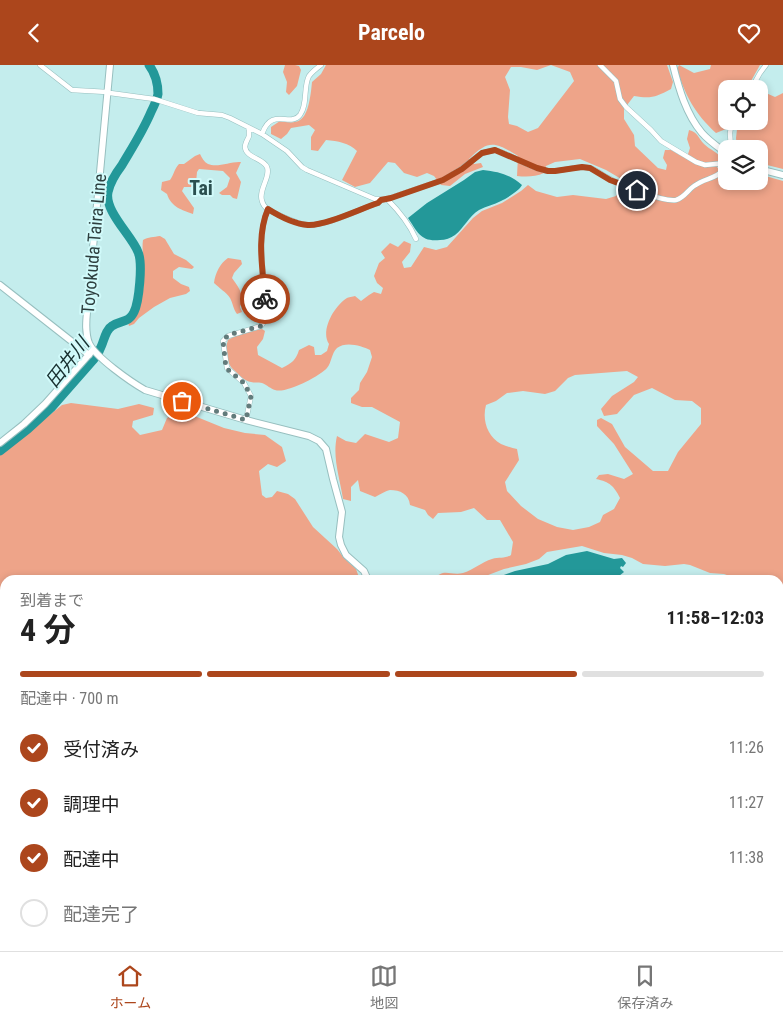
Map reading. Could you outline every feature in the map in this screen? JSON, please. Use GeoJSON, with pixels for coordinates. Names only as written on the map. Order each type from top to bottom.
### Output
{"type":"FeatureCollection","features":[{"type":"Feature","properties":{"kind":"main road","name":"Toyokuda Taira Line"},"geometry":{"type":"LineString","coordinates":[[94,354],[87,337],[87,319],[110,65]]}},
{"type":"Feature","properties":{"kind":"main road"},"geometry":{"type":"LineString","coordinates":[[673,65],[678,87],[693,119],[702,133],[718,146]]}},
{"type":"Feature","properties":{"kind":"main road"},"geometry":{"type":"LineString","coordinates":[[768,171],[783,175]]}},
{"type":"Feature","properties":{"kind":"main road"},"geometry":{"type":"LineString","coordinates":[[0,285],[145,390],[246,420],[318,436],[326,449],[342,512],[340,545],[346,555],[364,571],[366,575]]}},
{"type":"Feature","properties":{"kind":"main road"},"geometry":{"type":"LineString","coordinates":[[0,443],[46,404],[94,354]]}},
{"type":"Feature","properties":{"kind":"street"},"geometry":{"type":"LineString","coordinates":[[40,65],[72,90],[107,92],[156,100],[198,113],[222,115],[262,135],[287,151],[307,170],[381,200]]}},
{"type":"Feature","properties":{"kind":"street"},"geometry":{"type":"LineString","coordinates":[[262,135],[268,123],[273,119],[297,118],[305,101],[308,78],[320,65]]}},
{"type":"Feature","properties":{"kind":"street"},"geometry":{"type":"LineString","coordinates":[[600,65],[616,81],[620,99],[626,107],[661,141],[696,162],[705,165],[718,165]]}},
{"type":"Feature","properties":{"kind":"street"},"geometry":{"type":"LineString","coordinates":[[756,80],[766,65]]}},
{"type":"Feature","properties":{"kind":"street"},"geometry":{"type":"LineString","coordinates":[[249,128],[249,136],[245,148],[248,153],[263,162],[268,169],[261,198],[264,207],[290,220],[307,225],[324,223],[378,203],[381,200],[443,180],[462,169],[482,153],[495,150],[548,171],[582,167],[590,168],[621,185],[667,200],[677,200],[694,186],[718,175]]}},
{"type":"Feature","properties":{"kind":"street"},"geometry":{"type":"LineString","coordinates":[[386,199],[396,208],[416,239]]}},
{"type":"Feature","properties":{"kind":"street"},"geometry":{"type":"LineString","coordinates":[[246,420],[251,396],[244,383],[226,368],[223,341],[228,335],[261,326],[266,319],[262,225],[268,209]]}},
{"type":"Feature","properties":{"kind":"shaded area"},"geometry":{"type":"Polygon","coordinates":[[[285,65],[299,66],[301,70],[297,86],[289,95],[286,92],[287,82],[283,72],[285,65]]]}},
{"type":"Feature","properties":{"kind":"shaded area"},"geometry":{"type":"Polygon","coordinates":[[[326,65],[551,65],[667,65],[673,82],[671,89],[653,97],[634,96],[624,109],[624,119],[634,135],[635,146],[658,168],[666,170],[667,165],[663,158],[665,150],[671,150],[683,157],[688,154],[690,148],[687,139],[689,130],[718,154],[718,190],[768,190],[768,177],[783,181],[783,575],[727,575],[710,573],[684,564],[665,566],[643,564],[622,555],[604,553],[582,546],[547,552],[539,559],[488,575],[438,575],[444,573],[463,573],[488,560],[511,555],[513,542],[500,520],[487,520],[474,508],[461,512],[438,513],[433,519],[425,510],[410,505],[406,495],[400,492],[390,490],[375,497],[360,491],[358,480],[351,487],[351,501],[343,499],[335,452],[337,436],[346,441],[356,443],[365,434],[389,442],[398,438],[400,422],[372,407],[362,407],[351,403],[351,398],[359,390],[360,383],[367,372],[372,357],[370,350],[354,345],[341,346],[335,350],[329,366],[323,371],[310,380],[280,391],[240,376],[232,368],[227,357],[228,340],[239,334],[262,329],[265,331],[263,339],[257,347],[258,355],[282,368],[293,361],[299,350],[309,345],[314,347],[315,355],[321,355],[327,351],[329,344],[326,332],[327,326],[337,307],[348,298],[355,296],[361,301],[374,292],[381,294],[383,288],[377,283],[374,276],[379,263],[385,258],[381,252],[390,243],[398,247],[404,241],[411,244],[410,252],[402,262],[404,268],[411,267],[424,247],[436,250],[447,247],[473,218],[482,211],[502,203],[528,185],[536,191],[557,197],[573,195],[606,199],[616,196],[622,188],[623,180],[606,170],[580,159],[555,162],[546,166],[544,173],[537,175],[517,176],[518,156],[503,148],[492,145],[482,148],[469,159],[474,164],[481,163],[483,167],[465,174],[450,186],[441,185],[434,176],[427,173],[417,177],[404,173],[395,163],[388,162],[370,183],[355,187],[342,180],[357,151],[347,144],[326,140],[318,151],[311,150],[311,137],[315,130],[309,125],[291,128],[281,139],[271,134],[271,127],[280,121],[295,122],[300,120],[306,113],[312,82],[321,74],[326,65]],[[551,65],[537,70],[511,67],[505,77],[510,90],[509,124],[528,132],[538,128],[574,81],[570,72],[551,65]],[[627,371],[575,375],[568,378],[555,391],[545,394],[523,391],[507,393],[486,405],[485,422],[492,437],[501,444],[517,449],[519,460],[505,482],[507,491],[521,506],[538,519],[557,527],[573,530],[589,527],[600,522],[603,515],[614,509],[620,498],[618,494],[608,483],[596,479],[599,475],[608,474],[624,479],[633,474],[614,444],[597,426],[597,420],[601,418],[612,424],[625,447],[653,471],[668,471],[678,452],[701,424],[701,408],[692,401],[675,400],[652,388],[634,395],[617,414],[604,416],[601,409],[612,396],[634,382],[638,377],[627,371]]]}},
{"type":"Feature","properties":{"kind":"shaded area"},"geometry":{"type":"Polygon","coordinates":[[[679,65],[694,73],[710,69],[711,65],[760,65],[752,80],[718,80],[718,130],[724,130],[716,133],[702,119],[692,104],[677,69],[679,65]]]}},
{"type":"Feature","properties":{"kind":"shaded area"},"geometry":{"type":"Polygon","coordinates":[[[783,93],[783,169],[768,165],[768,140],[736,140],[737,130],[768,130],[768,94],[775,97],[783,93]]]}},
{"type":"Feature","properties":{"kind":"shaded area"},"geometry":{"type":"Polygon","coordinates":[[[200,154],[205,162],[212,165],[241,162],[236,173],[241,182],[237,199],[230,195],[222,195],[219,193],[227,187],[230,178],[223,171],[199,169],[196,183],[192,187],[184,187],[182,191],[194,208],[193,214],[174,205],[167,194],[161,190],[162,182],[170,180],[179,164],[184,164],[200,154]]]}},
{"type":"Feature","properties":{"kind":"shaded area"},"geometry":{"type":"Polygon","coordinates":[[[160,236],[165,239],[174,254],[186,260],[194,267],[192,269],[179,267],[173,271],[173,278],[189,287],[190,291],[186,294],[170,298],[154,307],[129,326],[128,323],[138,308],[143,293],[143,240],[160,236]]]}},
{"type":"Feature","properties":{"kind":"shaded area"},"geometry":{"type":"Polygon","coordinates":[[[228,258],[241,260],[242,264],[232,278],[242,295],[240,307],[242,312],[237,314],[229,296],[214,283],[218,269],[228,258]]]}},
{"type":"Feature","properties":{"kind":"shaded area"},"geometry":{"type":"Polygon","coordinates":[[[71,403],[118,409],[139,404],[154,408],[153,415],[133,421],[132,427],[140,435],[162,430],[167,418],[174,414],[192,415],[224,428],[265,435],[282,447],[286,461],[277,467],[268,464],[259,471],[262,495],[266,498],[272,497],[277,491],[288,494],[295,499],[313,527],[356,569],[358,575],[0,575],[0,455],[62,405],[71,403]]]}},
{"type":"Feature","properties":{"kind":"water"},"geometry":{"type":"Polygon","coordinates":[[[483,170],[504,174],[522,185],[516,192],[506,198],[475,213],[452,237],[444,240],[428,240],[424,238],[408,218],[427,203],[475,172],[483,170]]]}},
{"type":"Feature","properties":{"kind":"water"},"geometry":{"type":"Polygon","coordinates":[[[587,551],[614,559],[622,558],[626,563],[620,568],[624,572],[620,575],[504,575],[548,564],[566,555],[587,551]]]}},
{"type":"Feature","properties":{"kind":"waterway","name":"田井川"},"geometry":{"type":"LineString","coordinates":[[0,451],[51,408],[97,356],[106,333],[110,328],[127,320],[134,312],[140,282],[138,252],[114,215],[110,207],[108,192],[110,185],[141,133],[157,99],[157,83],[149,65]]}},
{"type":"Feature","properties":{"kind":"way so far"},"geometry":{"type":"LineString","coordinates":[[182,401],[246,420],[251,396],[244,383],[226,368],[223,341],[228,335],[264,324],[266,319],[265,299]]}},
{"type":"Feature","properties":{"kind":"district","name":"Tai"},"geometry":{"type":"Point","coordinates":[201,188]}},
{"type":"Feature","properties":{"kind":"route"},"geometry":{"type":"LineString","coordinates":[[265,299],[262,225],[268,209],[290,220],[307,225],[324,223],[378,203],[381,200],[443,180],[462,169],[482,153],[495,150],[548,171],[582,167],[590,168],[610,180],[637,190]]}}]}
